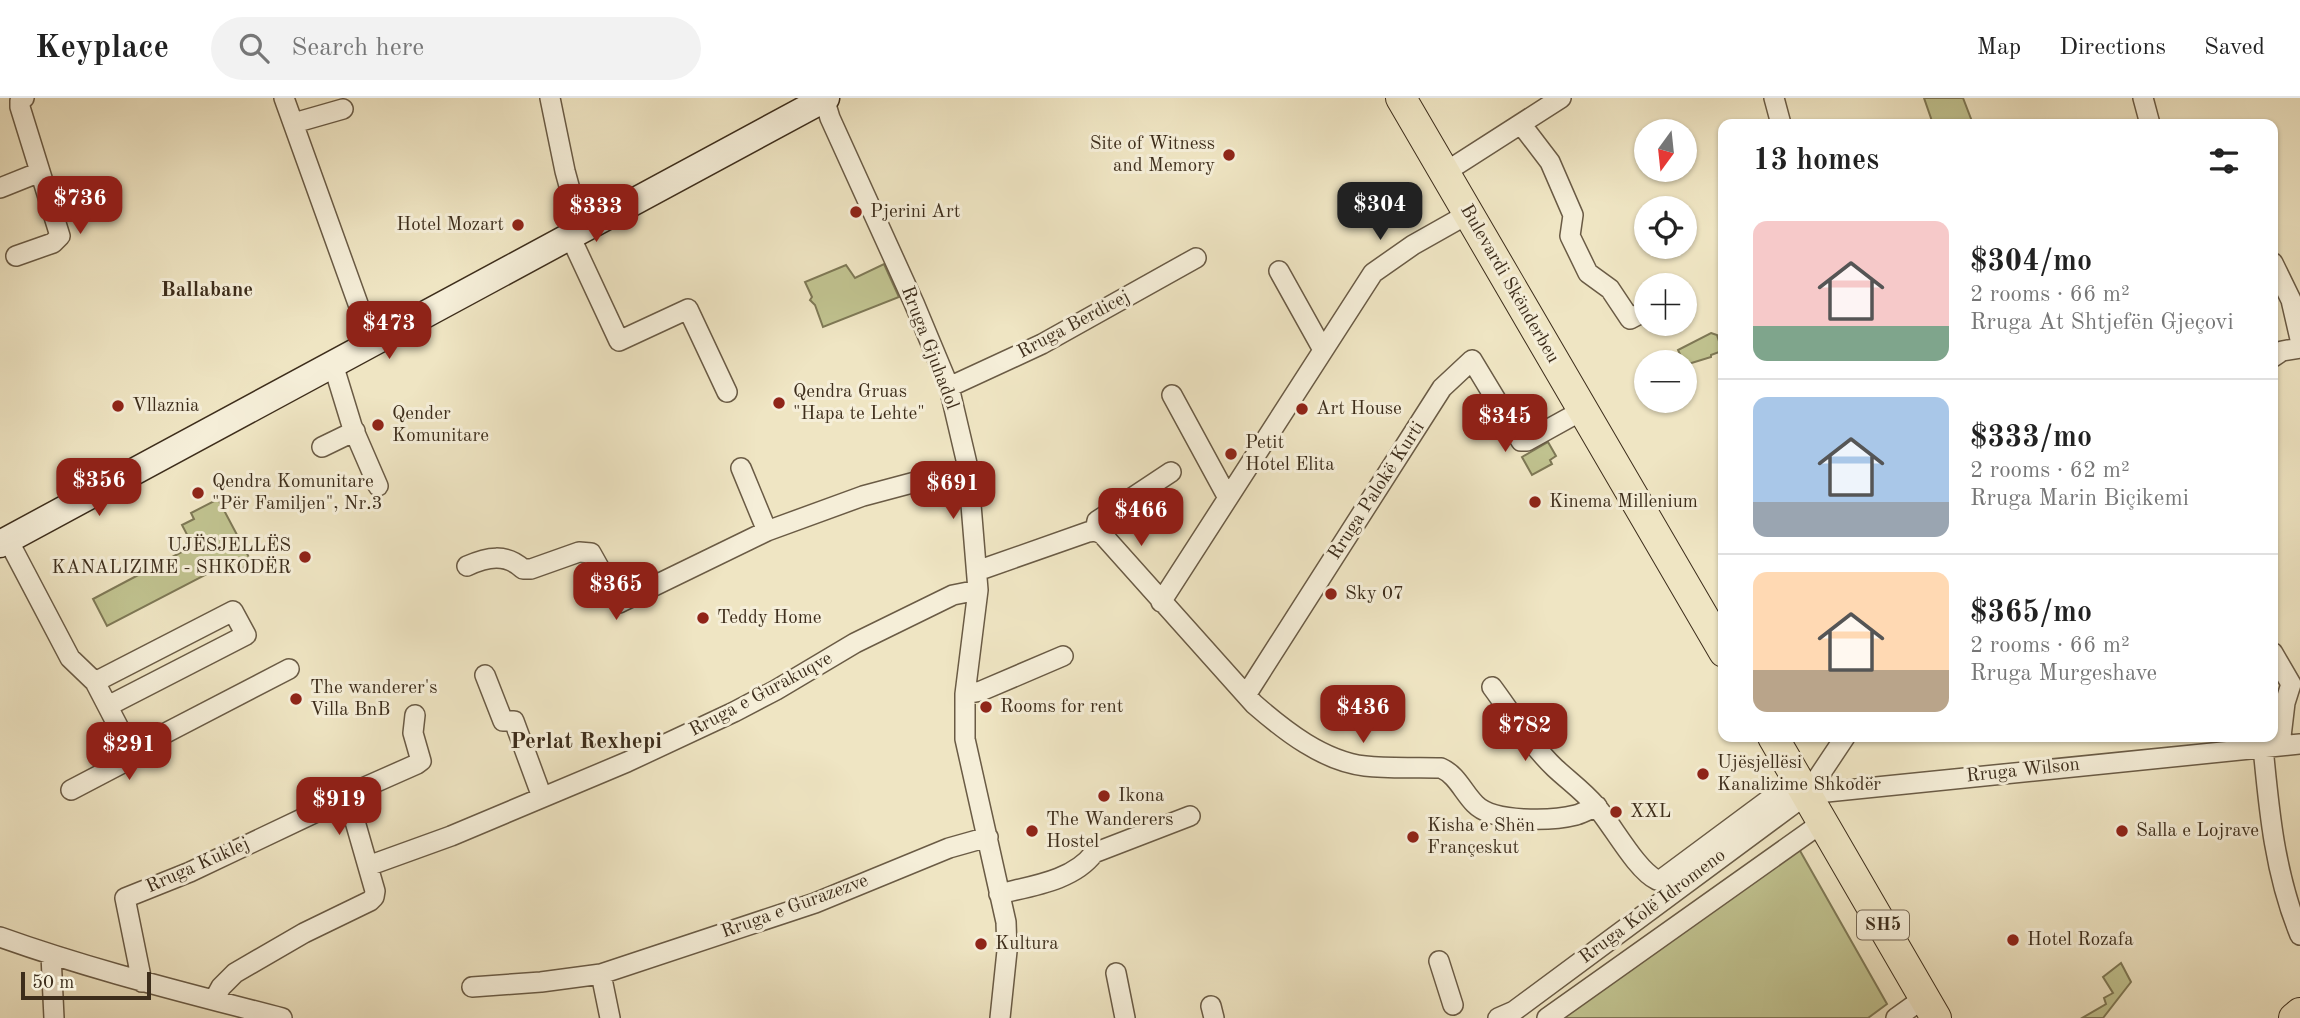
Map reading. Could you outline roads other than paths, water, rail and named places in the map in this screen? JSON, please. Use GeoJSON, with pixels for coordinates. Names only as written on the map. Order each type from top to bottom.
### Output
{"type":"FeatureCollection","features":[{"type":"Feature","properties":{"kind":"main road"},"geometry":{"type":"LineString","coordinates":[[4,542],[824,98]]}},
{"type":"Feature","properties":{"kind":"main road","name":"Bulevardi Skënderbeu"},"geometry":{"type":"LineString","coordinates":[[1401,98],[1718,642]]}},
{"type":"Feature","properties":{"kind":"main road","name":"SH5"},"geometry":{"type":"LineString","coordinates":[[1776,742],[1930,1008]]}},
{"type":"Feature","properties":{"kind":"main road"},"geometry":{"type":"LineString","coordinates":[[2294,1018],[2300,1013]]}},
{"type":"Feature","properties":{"kind":"street"},"geometry":{"type":"LineString","coordinates":[[16,256],[56,242],[60,236],[20,107],[24,98]]}},
{"type":"Feature","properties":{"kind":"street"},"geometry":{"type":"LineString","coordinates":[[284,98],[361,312],[375,342]]}},
{"type":"Feature","properties":{"kind":"street"},"geometry":{"type":"LineString","coordinates":[[551,98],[575,233],[619,341],[688,309],[727,392]]}},
{"type":"Feature","properties":{"kind":"street","name":"Rruga Gjuhadol"},"geometry":{"type":"LineString","coordinates":[[824,98],[949,387],[968,468],[978,581],[965,694],[965,739],[988,837],[1007,937],[1000,1018]]}},
{"type":"Feature","properties":{"kind":"street"},"geometry":{"type":"LineString","coordinates":[[1444,173],[1561,98]]}},
{"type":"Feature","properties":{"kind":"street"},"geometry":{"type":"LineString","coordinates":[[1774,98],[1780,119]]}},
{"type":"Feature","properties":{"kind":"street"},"geometry":{"type":"LineString","coordinates":[[2143,98],[2149,119]]}},
{"type":"Feature","properties":{"kind":"street"},"geometry":{"type":"LineString","coordinates":[[294,123],[343,109]]}},
{"type":"Feature","properties":{"kind":"street"},"geometry":{"type":"LineString","coordinates":[[1521,124],[1550,162],[1573,215],[1570,236],[1588,273],[1610,289],[1630,319],[1634,317]]}},
{"type":"Feature","properties":{"kind":"street"},"geometry":{"type":"LineString","coordinates":[[0,188],[40,172]]}},
{"type":"Feature","properties":{"kind":"street"},"geometry":{"type":"LineString","coordinates":[[1161,602],[1373,273],[1413,245],[1468,214]]}},
{"type":"Feature","properties":{"kind":"street","name":"Rruga Berdicej"},"geometry":{"type":"LineString","coordinates":[[949,387],[1042,344],[1196,258]]}},
{"type":"Feature","properties":{"kind":"street"},"geometry":{"type":"LineString","coordinates":[[2278,270],[2296,295],[2300,340]]}},
{"type":"Feature","properties":{"kind":"street"},"geometry":{"type":"LineString","coordinates":[[1279,271],[1323,350]]}},
{"type":"Feature","properties":{"kind":"street"},"geometry":{"type":"LineString","coordinates":[[2278,353],[2300,348]]}},
{"type":"Feature","properties":{"kind":"street","name":"Rruga Palokë Kurti"},"geometry":{"type":"LineString","coordinates":[[1246,695],[1442,388],[1472,360],[1521,441],[1527,441],[1583,410]]}},
{"type":"Feature","properties":{"kind":"street"},"geometry":{"type":"LineString","coordinates":[[333,364],[355,431],[378,486]]}},
{"type":"Feature","properties":{"kind":"street"},"geometry":{"type":"LineString","coordinates":[[1172,395],[1228,498]]}},
{"type":"Feature","properties":{"kind":"street"},"geometry":{"type":"LineString","coordinates":[[321,447],[355,431]]}},
{"type":"Feature","properties":{"kind":"street"},"geometry":{"type":"LineString","coordinates":[[741,468],[767,531]]}},
{"type":"Feature","properties":{"kind":"street"},"geometry":{"type":"LineString","coordinates":[[467,566],[486,558],[504,558],[512,560],[523,569],[531,569],[579,552],[591,553],[619,603],[767,531],[863,496],[968,468]]}},
{"type":"Feature","properties":{"kind":"street"},"geometry":{"type":"LineString","coordinates":[[1171,472],[1097,521],[1096,531],[1102,534],[1161,602],[1271,719],[1316,750],[1343,761],[1364,766],[1441,768],[1449,772],[1473,803],[1493,815],[1534,818],[1568,816],[1597,806],[1555,768],[1518,724],[1492,687]]}},
{"type":"Feature","properties":{"kind":"street","name":"Rruga e Gurakuqve"},"geometry":{"type":"LineString","coordinates":[[368,866],[451,836],[626,762],[776,691],[855,643],[978,581],[1088,532],[1096,531]]}},
{"type":"Feature","properties":{"kind":"street"},"geometry":{"type":"LineString","coordinates":[[4,542],[70,658],[95,682],[134,757],[71,790]]}},
{"type":"Feature","properties":{"kind":"street"},"geometry":{"type":"LineString","coordinates":[[95,682],[233,611],[246,635],[108,706]]}},
{"type":"Feature","properties":{"kind":"street"},"geometry":{"type":"LineString","coordinates":[[965,694],[981,691],[1063,656]]}},
{"type":"Feature","properties":{"kind":"street"},"geometry":{"type":"LineString","coordinates":[[2278,662],[2291,684],[2285,703],[2271,823],[2280,872],[2300,935]]}},
{"type":"Feature","properties":{"kind":"street"},"geometry":{"type":"LineString","coordinates":[[131,751],[289,669]]}},
{"type":"Feature","properties":{"kind":"street"},"geometry":{"type":"LineString","coordinates":[[485,675],[503,721],[514,721],[542,797]]}},
{"type":"Feature","properties":{"kind":"street","name":"Rruga Kuklej"},"geometry":{"type":"LineString","coordinates":[[142,982],[125,898],[190,872],[421,761],[413,733],[415,715]]}},
{"type":"Feature","properties":{"kind":"street"},"geometry":{"type":"LineString","coordinates":[[1802,786],[1841,742]]}},
{"type":"Feature","properties":{"kind":"street","name":"Rruga Wilson"},"geometry":{"type":"LineString","coordinates":[[1802,786],[1863,787],[2281,745]]}},
{"type":"Feature","properties":{"kind":"street","name":"Rruga Kolë Idromeno"},"geometry":{"type":"LineString","coordinates":[[1498,1018],[1514,1012],[1667,886],[1802,786]]}},
{"type":"Feature","properties":{"kind":"street"},"geometry":{"type":"LineString","coordinates":[[214,1000],[221,987],[235,973],[374,897],[375,891],[348,797]]}},
{"type":"Feature","properties":{"kind":"street","name":"Rruga Kolë Idromeno"},"geometry":{"type":"LineString","coordinates":[[1597,806],[1644,870],[1667,886]]}},
{"type":"Feature","properties":{"kind":"street"},"geometry":{"type":"LineString","coordinates":[[999,894],[1070,874],[1094,853],[1190,816]]}},
{"type":"Feature","properties":{"kind":"street","name":"Rruga Kolë Idromeno"},"geometry":{"type":"LineString","coordinates":[[1547,1018],[1823,822]]}},
{"type":"Feature","properties":{"kind":"street","name":"Rruga e Gurazezve"},"geometry":{"type":"LineString","coordinates":[[472,987],[601,974],[815,903],[949,848],[988,837]]}},
{"type":"Feature","properties":{"kind":"street"},"geometry":{"type":"LineString","coordinates":[[0,937],[142,982],[282,1018]]}},
{"type":"Feature","properties":{"kind":"street"},"geometry":{"type":"LineString","coordinates":[[51,955],[54,1018]]}},
{"type":"Feature","properties":{"kind":"street"},"geometry":{"type":"LineString","coordinates":[[1438,961],[1453,1005]]}},
{"type":"Feature","properties":{"kind":"street"},"geometry":{"type":"LineString","coordinates":[[1116,973],[1125,1018]]}},
{"type":"Feature","properties":{"kind":"street"},"geometry":{"type":"LineString","coordinates":[[601,974],[610,1018]]}},
{"type":"Feature","properties":{"kind":"street"},"geometry":{"type":"LineString","coordinates":[[1896,1018],[1930,1008]]}},
{"type":"Feature","properties":{"kind":"place","name":"Site of Witness and Memory"},"geometry":{"type":"Point","coordinates":[1229,155]}},
{"type":"Feature","properties":{"kind":"place","name":"Pjerini Art"},"geometry":{"type":"Point","coordinates":[856,212]}},
{"type":"Feature","properties":{"kind":"place","name":"Hotel Mozart"},"geometry":{"type":"Point","coordinates":[518,225]}},
{"type":"Feature","properties":{"kind":"place","name":"Qendra Gruas \"Hapa te Lehte\""},"geometry":{"type":"Point","coordinates":[779,403]}},
{"type":"Feature","properties":{"kind":"place","name":"Vllaznia"},"geometry":{"type":"Point","coordinates":[118,406]}},
{"type":"Feature","properties":{"kind":"place","name":"Art House"},"geometry":{"type":"Point","coordinates":[1302,409]}},
{"type":"Feature","properties":{"kind":"place","name":"Qender Komunitare"},"geometry":{"type":"Point","coordinates":[378,425]}},
{"type":"Feature","properties":{"kind":"place","name":"Petit Hotel Elita"},"geometry":{"type":"Point","coordinates":[1231,454]}},
{"type":"Feature","properties":{"kind":"place","name":"Qendra Komunitare \"Për Familjen\", Nr.3"},"geometry":{"type":"Point","coordinates":[198,493]}},
{"type":"Feature","properties":{"kind":"place","name":"Kinema Millenium"},"geometry":{"type":"Point","coordinates":[1535,502]}},
{"type":"Feature","properties":{"kind":"place","name":"UJËSJELLËS KANALIZIME - SHKODËR"},"geometry":{"type":"Point","coordinates":[305,557]}},
{"type":"Feature","properties":{"kind":"place","name":"Sky 07"},"geometry":{"type":"Point","coordinates":[1331,594]}},
{"type":"Feature","properties":{"kind":"place","name":"Teddy Home"},"geometry":{"type":"Point","coordinates":[703,618]}},
{"type":"Feature","properties":{"kind":"place","name":"The wanderer's Villa BnB"},"geometry":{"type":"Point","coordinates":[296,699]}},
{"type":"Feature","properties":{"kind":"place","name":"Rooms for rent"},"geometry":{"type":"Point","coordinates":[986,707]}},
{"type":"Feature","properties":{"kind":"place","name":"Ujësjellësi Kanalizime Shkodër"},"geometry":{"type":"Point","coordinates":[1703,774]}},
{"type":"Feature","properties":{"kind":"place","name":"Ikona"},"geometry":{"type":"Point","coordinates":[1104,796]}},
{"type":"Feature","properties":{"kind":"place","name":"XXL"},"geometry":{"type":"Point","coordinates":[1616,812]}},
{"type":"Feature","properties":{"kind":"place","name":"The Wanderers Hostel"},"geometry":{"type":"Point","coordinates":[1032,831]}},
{"type":"Feature","properties":{"kind":"place","name":"Salla e Lojrave"},"geometry":{"type":"Point","coordinates":[2122,831]}},
{"type":"Feature","properties":{"kind":"place","name":"Kisha e Shën Françeskut"},"geometry":{"type":"Point","coordinates":[1413,837]}},
{"type":"Feature","properties":{"kind":"place","name":"Hotel Rozafa"},"geometry":{"type":"Point","coordinates":[2013,940]}},
{"type":"Feature","properties":{"kind":"place","name":"Kultura"},"geometry":{"type":"Point","coordinates":[981,944]}},
{"type":"Feature","properties":{"kind":"district","name":"Ballabane"},"geometry":{"type":"Point","coordinates":[207,290]}},
{"type":"Feature","properties":{"kind":"district","name":"Perlat Rexhepi"},"geometry":{"type":"Point","coordinates":[586,741]}}]}
